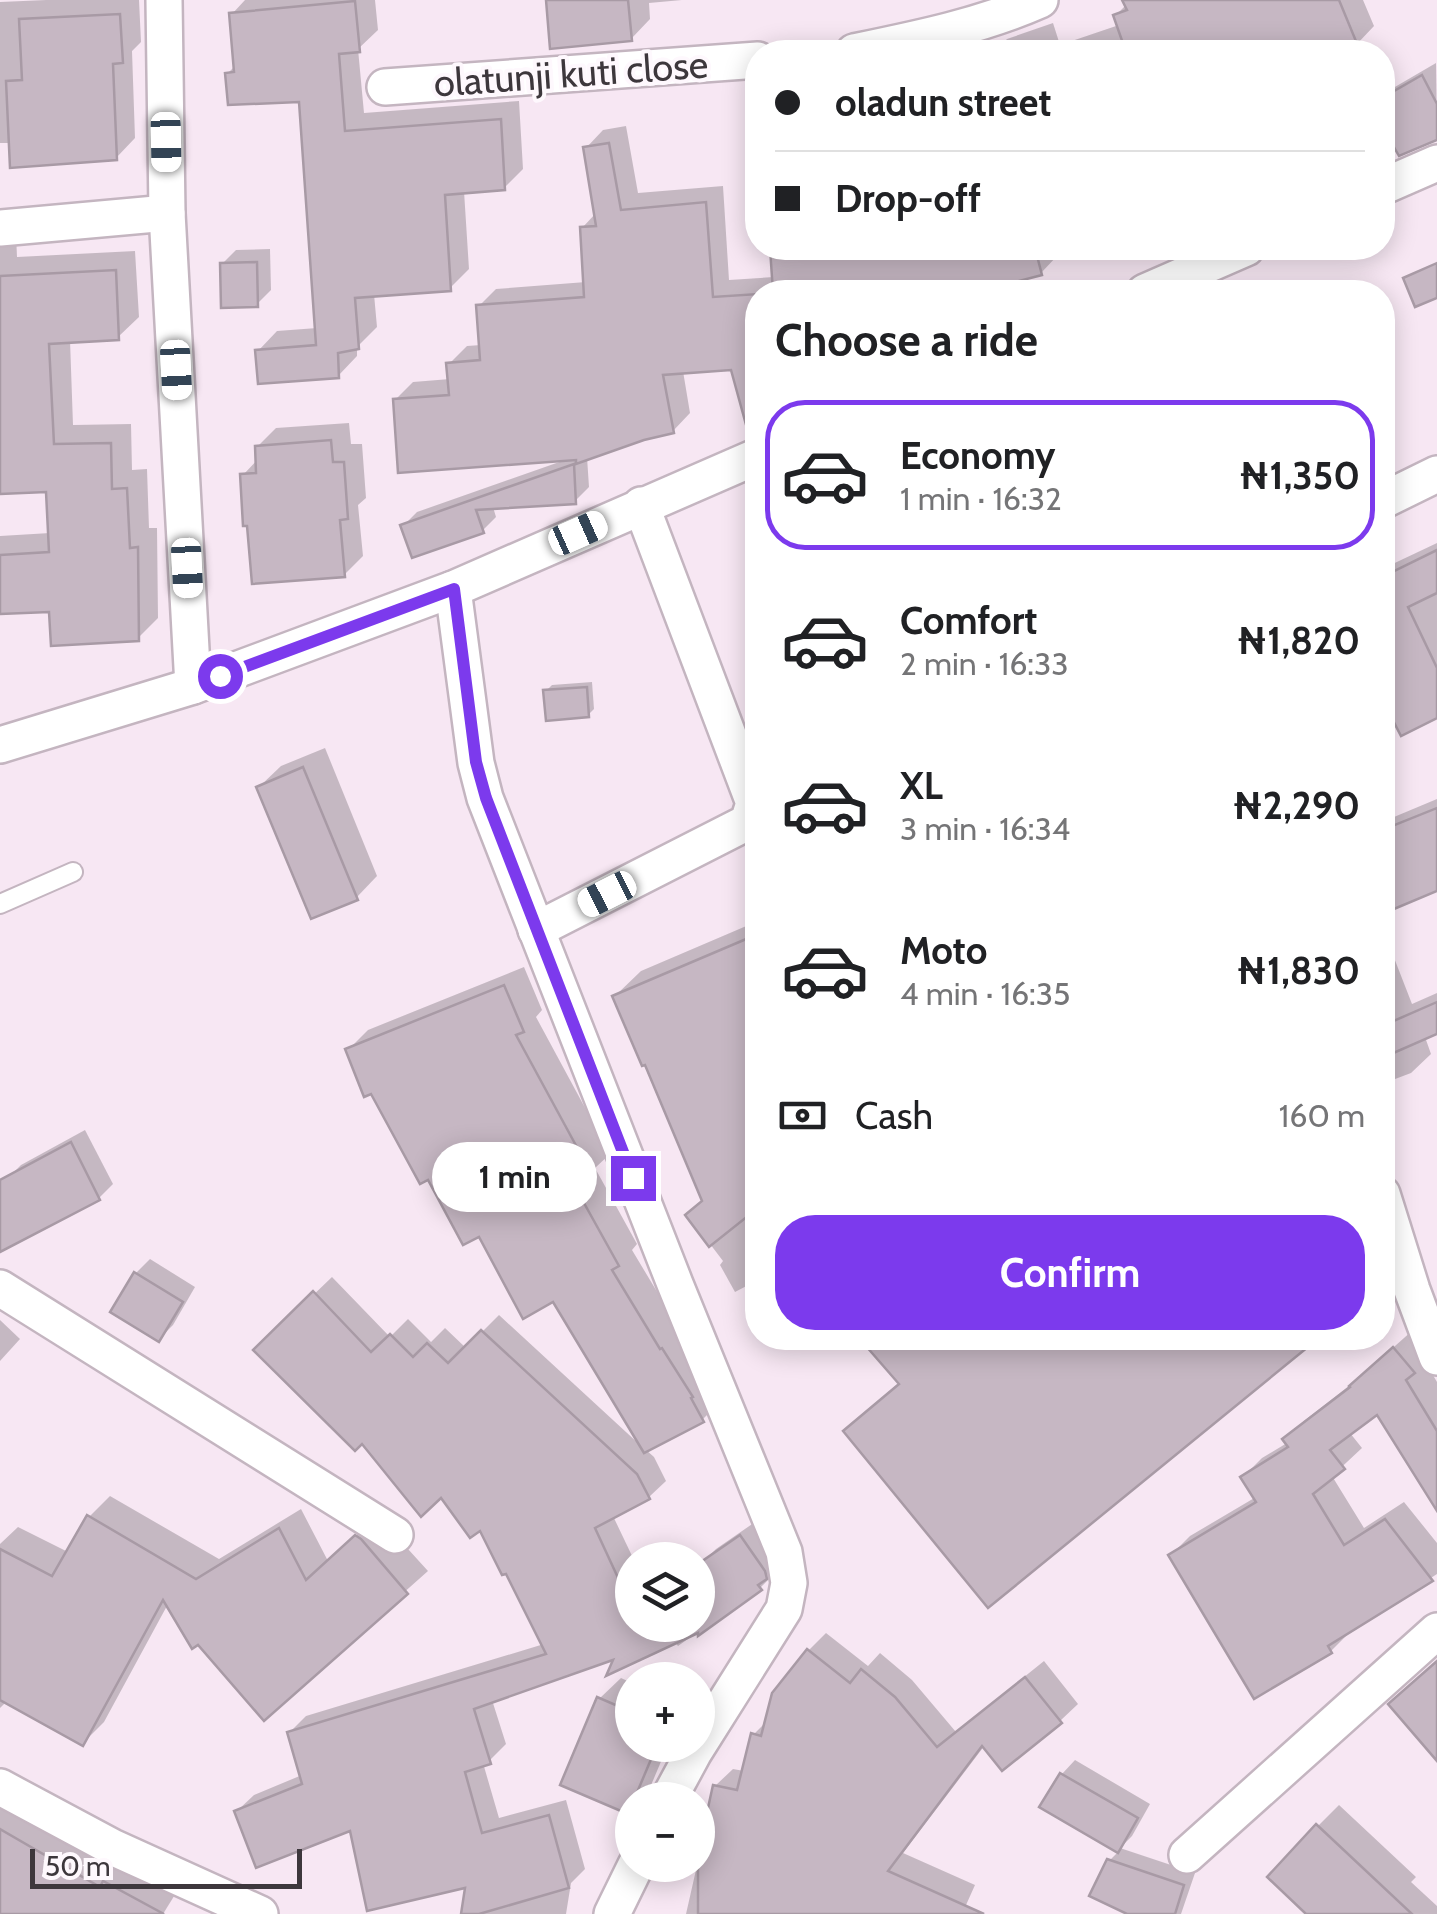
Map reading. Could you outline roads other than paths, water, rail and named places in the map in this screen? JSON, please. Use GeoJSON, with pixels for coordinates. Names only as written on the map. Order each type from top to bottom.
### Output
{"type":"FeatureCollection","features":[{"type":"Feature","properties":{"kind":"street"},"geometry":{"type":"LineString","coordinates":[[164,0],[167,213],[193,686]]}},
{"type":"Feature","properties":{"kind":"street"},"geometry":{"type":"LineString","coordinates":[[911,40],[1040,0]]}},
{"type":"Feature","properties":{"kind":"street","name":"olatunji kuti close"},"geometry":{"type":"LineString","coordinates":[[385,87],[745,61]]}},
{"type":"Feature","properties":{"kind":"street"},"geometry":{"type":"LineString","coordinates":[[1395,184],[1435,170]]}},
{"type":"Feature","properties":{"kind":"street"},"geometry":{"type":"LineString","coordinates":[[0,228],[167,213]]}},
{"type":"Feature","properties":{"kind":"street"},"geometry":{"type":"LineString","coordinates":[[1172,280],[1218,260]]}},
{"type":"Feature","properties":{"kind":"street"},"geometry":{"type":"LineString","coordinates":[[0,745],[193,686],[454,589],[745,461]]}},
{"type":"Feature","properties":{"kind":"street"},"geometry":{"type":"LineString","coordinates":[[1395,495],[1437,474]]}},
{"type":"Feature","properties":{"kind":"street"},"geometry":{"type":"LineString","coordinates":[[641,505],[745,779]]}},
{"type":"Feature","properties":{"kind":"street"},"geometry":{"type":"LineString","coordinates":[[454,589],[476,762],[496,830],[784,1552],[790,1583],[784,1610],[678,1782]]}},
{"type":"Feature","properties":{"kind":"street"},"geometry":{"type":"LineString","coordinates":[[536,930],[745,824]]}},
{"type":"Feature","properties":{"kind":"street"},"geometry":{"type":"LineString","coordinates":[[1395,1236],[1437,1357]]}},
{"type":"Feature","properties":{"kind":"street"},"geometry":{"type":"LineString","coordinates":[[0,1288],[395,1535]]}},
{"type":"Feature","properties":{"kind":"street"},"geometry":{"type":"LineString","coordinates":[[1187,1856],[1437,1630]]}},
{"type":"Feature","properties":{"kind":"street"},"geometry":{"type":"LineString","coordinates":[[0,1787],[112,1847],[260,1914]]}},
{"type":"Feature","properties":{"kind":"street"},"geometry":{"type":"LineString","coordinates":[[612,1914],[628,1882]]}},
{"type":"Feature","properties":{"kind":"lane"},"geometry":{"type":"LineString","coordinates":[[0,904],[74,872]]}}]}
